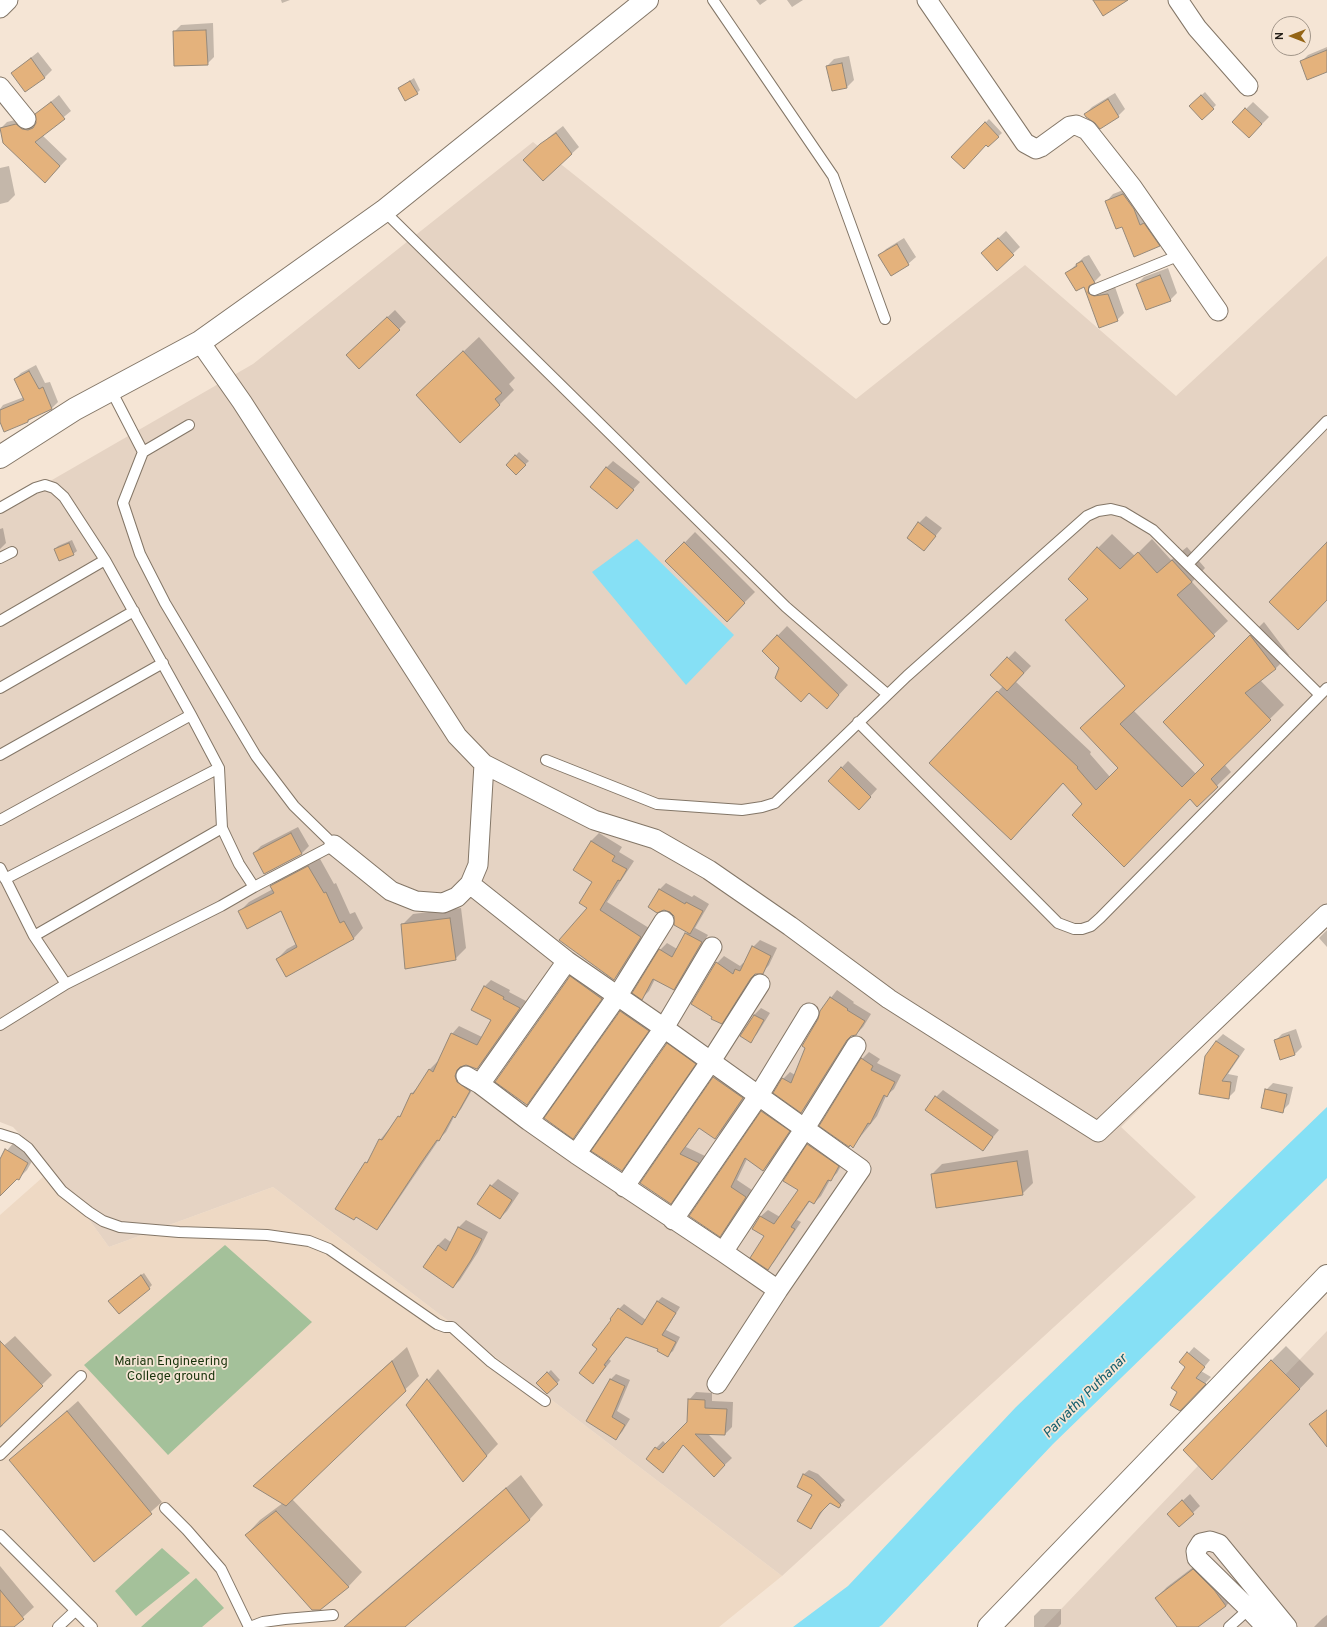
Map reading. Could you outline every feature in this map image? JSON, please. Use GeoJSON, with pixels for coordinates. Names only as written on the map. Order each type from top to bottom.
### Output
{"type":"FeatureCollection","features":[{"type":"Feature","properties":{"kind":"street"},"geometry":{"type":"LineString","coordinates":[[0,8],[8,0]]}},
{"type":"Feature","properties":{"kind":"street"},"geometry":{"type":"LineString","coordinates":[[0,457],[75,409],[200,342],[384,211],[647,0]]}},
{"type":"Feature","properties":{"kind":"street"},"geometry":{"type":"LineString","coordinates":[[927,0],[1025,143],[1036,149],[1042,148],[1070,126],[1076,125],[1088,130],[1132,187],[1218,311]]}},
{"type":"Feature","properties":{"kind":"street"},"geometry":{"type":"LineString","coordinates":[[1178,0],[1197,28],[1248,86]]}},
{"type":"Feature","properties":{"kind":"street"},"geometry":{"type":"LineString","coordinates":[[0,87],[26,119]]}},
{"type":"Feature","properties":{"kind":"street"},"geometry":{"type":"LineString","coordinates":[[200,342],[242,402],[457,736],[484,764],[594,820],[655,839],[709,870],[790,926],[889,999],[1098,1132],[1327,914]]}},
{"type":"Feature","properties":{"kind":"street"},"geometry":{"type":"LineString","coordinates":[[334,845],[391,891],[416,902],[443,903],[457,897],[470,884],[478,865],[484,764]]}},
{"type":"Feature","properties":{"kind":"street"},"geometry":{"type":"LineString","coordinates":[[470,884],[567,961],[618,995],[861,1169],[778,1290],[717,1384]]}},
{"type":"Feature","properties":{"kind":"street"},"geometry":{"type":"LineString","coordinates":[[529,1121],[618,995],[664,921]]}},
{"type":"Feature","properties":{"kind":"street"},"geometry":{"type":"LineString","coordinates":[[576,1154],[664,1028],[712,947]]}},
{"type":"Feature","properties":{"kind":"street"},"geometry":{"type":"LineString","coordinates":[[567,961],[473,1080],[576,1154],[778,1290]]}},
{"type":"Feature","properties":{"kind":"street"},"geometry":{"type":"LineString","coordinates":[[624,1187],[711,1061],[760,984]]}},
{"type":"Feature","properties":{"kind":"street"},"geometry":{"type":"LineString","coordinates":[[673,1220],[759,1095],[809,1013]]}},
{"type":"Feature","properties":{"kind":"street"},"geometry":{"type":"LineString","coordinates":[[723,1252],[805,1128],[856,1046]]}},
{"type":"Feature","properties":{"kind":"street"},"geometry":{"type":"LineString","coordinates":[[989,1627],[1327,1276]]}},
{"type":"Feature","properties":{"kind":"street"},"geometry":{"type":"LineString","coordinates":[[1266,1627],[1197,1558],[1196,1551],[1201,1543],[1210,1541],[1219,1544],[1287,1627]]}},
{"type":"Feature","properties":{"kind":"lane"},"geometry":{"type":"LineString","coordinates":[[713,0],[833,176],[885,319]]}},
{"type":"Feature","properties":{"kind":"lane"},"geometry":{"type":"LineString","coordinates":[[384,211],[786,607],[887,694]]}},
{"type":"Feature","properties":{"kind":"lane"},"geometry":{"type":"LineString","coordinates":[[1094,290],[1180,255]]}},
{"type":"Feature","properties":{"kind":"lane"},"geometry":{"type":"LineString","coordinates":[[111,390],[143,452]]}},
{"type":"Feature","properties":{"kind":"lane"},"geometry":{"type":"LineString","coordinates":[[1188,564],[1327,421]]}},
{"type":"Feature","properties":{"kind":"lane"},"geometry":{"type":"LineString","coordinates":[[0,1025],[66,984],[221,906],[334,845],[294,806],[256,756],[165,603],[140,554],[124,503],[143,452],[189,425]]}},
{"type":"Feature","properties":{"kind":"lane"},"geometry":{"type":"LineString","coordinates":[[0,508],[35,488],[45,485],[54,488],[64,497],[105,560],[192,715],[219,768],[222,828],[239,864],[254,887]]}},
{"type":"Feature","properties":{"kind":"lane"},"geometry":{"type":"LineString","coordinates":[[546,760],[657,804],[742,810],[762,807],[775,803],[858,722],[887,694],[1082,521],[1098,511],[1111,510],[1123,512],[1153,530],[1324,692],[1100,918],[1091,926],[1082,929],[1067,927],[1058,923],[858,722]]}},
{"type":"Feature","properties":{"kind":"lane"},"geometry":{"type":"LineString","coordinates":[[0,558],[12,552]]}},
{"type":"Feature","properties":{"kind":"lane"},"geometry":{"type":"LineString","coordinates":[[0,621],[105,560]]}},
{"type":"Feature","properties":{"kind":"lane"},"geometry":{"type":"LineString","coordinates":[[0,688],[134,611]]}},
{"type":"Feature","properties":{"kind":"lane"},"geometry":{"type":"LineString","coordinates":[[0,755],[163,663]]}},
{"type":"Feature","properties":{"kind":"lane"},"geometry":{"type":"LineString","coordinates":[[0,820],[192,715]]}},
{"type":"Feature","properties":{"kind":"lane"},"geometry":{"type":"LineString","coordinates":[[5,879],[219,768]]}},
{"type":"Feature","properties":{"kind":"lane"},"geometry":{"type":"LineString","coordinates":[[34,936],[222,828]]}},
{"type":"Feature","properties":{"kind":"lane"},"geometry":{"type":"LineString","coordinates":[[0,868],[34,936],[66,984]]}},
{"type":"Feature","properties":{"kind":"lane"},"geometry":{"type":"LineString","coordinates":[[0,1134],[16,1140],[28,1148],[62,1191],[103,1221],[120,1227],[180,1232],[267,1235],[309,1241],[329,1249],[437,1324],[445,1327],[452,1327],[491,1362],[545,1401]]}},
{"type":"Feature","properties":{"kind":"lane"},"geometry":{"type":"LineString","coordinates":[[0,1455],[80,1376]]}},
{"type":"Feature","properties":{"kind":"lane"},"geometry":{"type":"LineString","coordinates":[[165,1508],[187,1530],[221,1569],[249,1627],[263,1622],[333,1615]]}},
{"type":"Feature","properties":{"kind":"lane"},"geometry":{"type":"LineString","coordinates":[[0,1535],[92,1627]]}},
{"type":"Feature","properties":{"kind":"lane"},"geometry":{"type":"LineString","coordinates":[[1229,1627],[1249,1609]]}},
{"type":"Feature","properties":{"kind":"lane"},"geometry":{"type":"LineString","coordinates":[[58,1627],[75,1610]]}},
{"type":"Feature","properties":{"kind":"shaded area"},"geometry":{"type":"Polygon","coordinates":[[[533,142],[856,399],[1025,265],[1176,396],[1327,256],[1327,924],[1121,1127],[1196,1197],[782,1576],[273,1187],[109,1247],[52,1169],[13,1127],[0,1122],[0,510],[253,364],[533,142]]]}},
{"type":"Feature","properties":{"kind":"shaded area"},"geometry":{"type":"Polygon","coordinates":[[[52,1169],[109,1247],[273,1187],[782,1576],[719,1627],[0,1627],[0,1215],[52,1169]]]}},
{"type":"Feature","properties":{"kind":"shaded area"},"geometry":{"type":"Polygon","coordinates":[[[1327,1331],[1327,1627],[1044,1627],[1327,1331]]]}},
{"type":"Feature","properties":{"kind":"green space","name":"Marian Engineering College ground"},"geometry":{"type":"Polygon","coordinates":[[[225,1245],[312,1322],[168,1455],[84,1365],[225,1245]]]}},
{"type":"Feature","properties":{"kind":"green space"},"geometry":{"type":"Polygon","coordinates":[[[162,1548],[190,1573],[136,1616],[115,1591],[162,1548]]]}},
{"type":"Feature","properties":{"kind":"green space"},"geometry":{"type":"Polygon","coordinates":[[[196,1578],[224,1608],[202,1627],[141,1627],[196,1578]]]}},
{"type":"Feature","properties":{"kind":"water"},"geometry":{"type":"Polygon","coordinates":[[[637,539],[734,635],[686,685],[592,572],[637,539]]]}},
{"type":"Feature","properties":{"kind":"water","name":"Parvathy Puthanar"},"geometry":{"type":"Polygon","coordinates":[[[1327,1107],[1327,1178],[1053,1444],[882,1625],[879,1627],[793,1627],[848,1586],[1016,1407],[1327,1107]]]}},
{"type":"Feature","properties":{"kind":"building"},"geometry":{"type":"Polygon","coordinates":[[[1093,0],[1128,0],[1103,16],[1093,0]]]}},
{"type":"Feature","properties":{"kind":"building"},"geometry":{"type":"Polygon","coordinates":[[[206,30],[208,65],[174,66],[173,31],[206,30]]]}},
{"type":"Feature","properties":{"kind":"building"},"geometry":{"type":"Polygon","coordinates":[[[1327,50],[1327,72],[1307,80],[1300,61],[1327,50]]]}},
{"type":"Feature","properties":{"kind":"building"},"geometry":{"type":"Polygon","coordinates":[[[31,58],[45,78],[25,92],[11,73],[31,58]]]}},
{"type":"Feature","properties":{"kind":"building"},"geometry":{"type":"Polygon","coordinates":[[[842,63],[847,88],[832,91],[826,66],[842,63]]]}},
{"type":"Feature","properties":{"kind":"building"},"geometry":{"type":"Polygon","coordinates":[[[410,81],[418,94],[405,101],[398,88],[410,81]]]}},
{"type":"Feature","properties":{"kind":"building"},"geometry":{"type":"Polygon","coordinates":[[[1201,95],[1214,109],[1202,120],[1189,106],[1201,95]]]}},
{"type":"Feature","properties":{"kind":"building"},"geometry":{"type":"Polygon","coordinates":[[[1108,99],[1119,117],[1100,129],[1084,114],[1108,99]]]}},
{"type":"Feature","properties":{"kind":"building"},"geometry":{"type":"Polygon","coordinates":[[[51,102],[65,119],[35,142],[60,166],[45,183],[3,143],[0,128],[16,124],[22,129],[28,130],[33,128],[36,123],[35,114],[51,102]]]}},
{"type":"Feature","properties":{"kind":"building"},"geometry":{"type":"Polygon","coordinates":[[[1245,108],[1262,124],[1249,138],[1232,122],[1245,108]]]}},
{"type":"Feature","properties":{"kind":"building"},"geometry":{"type":"Polygon","coordinates":[[[985,122],[999,137],[988,147],[986,145],[964,169],[951,157],[985,122]]]}},
{"type":"Feature","properties":{"kind":"building"},"geometry":{"type":"Polygon","coordinates":[[[556,133],[572,154],[543,181],[523,160],[540,144],[556,133]]]}},
{"type":"Feature","properties":{"kind":"building"},"geometry":{"type":"Polygon","coordinates":[[[1123,194],[1134,209],[1140,225],[1144,223],[1160,246],[1134,257],[1122,227],[1116,229],[1105,201],[1123,194]]]}},
{"type":"Feature","properties":{"kind":"building"},"geometry":{"type":"Polygon","coordinates":[[[998,238],[1014,255],[997,271],[981,253],[998,238]]]}},
{"type":"Feature","properties":{"kind":"building"},"geometry":{"type":"Polygon","coordinates":[[[897,244],[909,265],[891,276],[878,255],[897,244]]]}},
{"type":"Feature","properties":{"kind":"building"},"geometry":{"type":"Polygon","coordinates":[[[1082,261],[1095,283],[1089,286],[1088,293],[1094,296],[1108,294],[1118,321],[1099,328],[1084,287],[1076,291],[1065,273],[1077,266],[1076,264],[1082,261]]]}},
{"type":"Feature","properties":{"kind":"building"},"geometry":{"type":"Polygon","coordinates":[[[1160,275],[1171,301],[1146,310],[1136,284],[1160,275]]]}},
{"type":"Feature","properties":{"kind":"building"},"geometry":{"type":"Polygon","coordinates":[[[387,317],[400,330],[359,369],[346,355],[387,317]]]}},
{"type":"Feature","properties":{"kind":"building"},"geometry":{"type":"Polygon","coordinates":[[[463,351],[502,393],[495,399],[500,405],[460,443],[416,395],[463,351]]]}},
{"type":"Feature","properties":{"kind":"building"},"geometry":{"type":"Polygon","coordinates":[[[29,371],[39,389],[43,387],[52,409],[28,420],[28,422],[4,432],[0,422],[0,410],[24,400],[14,379],[29,371]]]}},
{"type":"Feature","properties":{"kind":"building"},"geometry":{"type":"Polygon","coordinates":[[[515,455],[526,465],[516,475],[506,465],[515,455]]]}},
{"type":"Feature","properties":{"kind":"building"},"geometry":{"type":"Polygon","coordinates":[[[606,467],[634,490],[617,509],[590,487],[606,467]]]}},
{"type":"Feature","properties":{"kind":"building"},"geometry":{"type":"Polygon","coordinates":[[[918,522],[936,536],[924,551],[907,538],[918,522]]]}},
{"type":"Feature","properties":{"kind":"building"},"geometry":{"type":"Polygon","coordinates":[[[684,542],[745,603],[727,622],[665,561],[684,542]]]}},
{"type":"Feature","properties":{"kind":"building"},"geometry":{"type":"Polygon","coordinates":[[[1327,542],[1327,600],[1298,630],[1269,602],[1327,542]]]}},
{"type":"Feature","properties":{"kind":"building"},"geometry":{"type":"Polygon","coordinates":[[[69,543],[74,555],[59,561],[54,549],[69,543]]]}},
{"type":"Feature","properties":{"kind":"building"},"geometry":{"type":"Polygon","coordinates":[[[1097,547],[1120,569],[1138,552],[1157,573],[1172,560],[1192,582],[1177,595],[1215,636],[1120,724],[1182,787],[1204,765],[1163,722],[1250,635],[1276,669],[1245,693],[1271,720],[1211,779],[1218,787],[1197,807],[1190,799],[1124,867],[1072,815],[1082,804],[1063,783],[1011,840],[929,763],[997,691],[1078,767],[1077,768],[1096,790],[1118,768],[1080,728],[1125,686],[1065,620],[1088,599],[1068,579],[1097,547]]]}},
{"type":"Feature","properties":{"kind":"building"},"geometry":{"type":"Polygon","coordinates":[[[777,635],[839,695],[827,709],[809,693],[801,702],[775,678],[779,668],[762,651],[777,635]]]}},
{"type":"Feature","properties":{"kind":"building"},"geometry":{"type":"Polygon","coordinates":[[[1007,657],[1024,673],[1007,691],[990,675],[1007,657]]]}},
{"type":"Feature","properties":{"kind":"building"},"geometry":{"type":"Polygon","coordinates":[[[841,767],[871,797],[859,810],[828,781],[841,767]]]}},
{"type":"Feature","properties":{"kind":"building"},"geometry":{"type":"Polygon","coordinates":[[[291,833],[302,854],[264,874],[253,853],[291,833]]]}},
{"type":"Feature","properties":{"kind":"building"},"geometry":{"type":"Polygon","coordinates":[[[591,841],[615,856],[612,861],[627,869],[620,881],[618,880],[600,910],[641,937],[614,980],[559,940],[587,908],[579,903],[592,882],[573,870],[591,841]]]}},
{"type":"Feature","properties":{"kind":"building"},"geometry":{"type":"Polygon","coordinates":[[[308,866],[324,893],[326,892],[340,923],[344,921],[354,939],[286,977],[276,959],[297,947],[281,911],[247,929],[238,911],[274,893],[270,886],[308,866]]]}},
{"type":"Feature","properties":{"kind":"building"},"geometry":{"type":"Polygon","coordinates":[[[659,889],[685,904],[686,902],[703,911],[690,934],[674,925],[674,916],[670,912],[664,910],[657,913],[648,907],[659,889]]]}},
{"type":"Feature","properties":{"kind":"building"},"geometry":{"type":"Polygon","coordinates":[[[450,918],[456,960],[405,969],[401,924],[450,918]]]}},
{"type":"Feature","properties":{"kind":"building"},"geometry":{"type":"Polygon","coordinates":[[[685,933],[702,942],[674,990],[653,979],[642,1000],[632,993],[659,949],[672,957],[685,933]]]}},
{"type":"Feature","properties":{"kind":"building"},"geometry":{"type":"Polygon","coordinates":[[[752,946],[771,956],[763,974],[755,974],[751,978],[722,1024],[711,1019],[712,1017],[691,1004],[716,962],[733,974],[735,969],[740,971],[752,946]]]}},
{"type":"Feature","properties":{"kind":"building"},"geometry":{"type":"Polygon","coordinates":[[[570,976],[602,999],[527,1105],[495,1082],[570,976]]]}},
{"type":"Feature","properties":{"kind":"building"},"geometry":{"type":"Polygon","coordinates":[[[484,986],[520,1008],[477,1069],[466,1065],[457,1070],[455,1076],[457,1082],[470,1091],[455,1118],[453,1116],[439,1141],[437,1140],[377,1230],[356,1217],[354,1220],[335,1209],[365,1162],[367,1163],[379,1139],[382,1140],[398,1116],[400,1117],[411,1093],[413,1094],[429,1069],[433,1072],[451,1033],[477,1045],[491,1020],[471,1010],[484,986]]]}},
{"type":"Feature","properties":{"kind":"building"},"geometry":{"type":"Polygon","coordinates":[[[830,997],[865,1021],[856,1035],[851,1036],[847,1040],[801,1113],[773,1093],[782,1078],[791,1083],[805,1048],[802,1046],[818,1019],[820,1011],[830,997]]]}},
{"type":"Feature","properties":{"kind":"building"},"geometry":{"type":"Polygon","coordinates":[[[620,1011],[649,1031],[573,1139],[544,1118],[620,1011]]]}},
{"type":"Feature","properties":{"kind":"building"},"geometry":{"type":"Polygon","coordinates":[[[754,1015],[764,1020],[751,1043],[740,1036],[754,1015]]]}},
{"type":"Feature","properties":{"kind":"building"},"geometry":{"type":"Polygon","coordinates":[[[1289,1035],[1295,1055],[1280,1060],[1274,1040],[1289,1035]]]}},
{"type":"Feature","properties":{"kind":"building"},"geometry":{"type":"Polygon","coordinates":[[[1216,1041],[1239,1056],[1222,1081],[1231,1082],[1229,1099],[1199,1094],[1205,1056],[1216,1041]]]}},
{"type":"Feature","properties":{"kind":"building"},"geometry":{"type":"Polygon","coordinates":[[[667,1043],[696,1064],[622,1171],[591,1151],[667,1043]]]}},
{"type":"Feature","properties":{"kind":"building"},"geometry":{"type":"Polygon","coordinates":[[[861,1058],[873,1066],[871,1070],[895,1082],[887,1097],[884,1095],[870,1124],[868,1123],[853,1148],[850,1145],[849,1147],[819,1126],[861,1058]]]}},
{"type":"Feature","properties":{"kind":"building"},"geometry":{"type":"Polygon","coordinates":[[[713,1077],[743,1098],[715,1139],[699,1128],[680,1154],[699,1163],[671,1204],[640,1183],[713,1077]]]}},
{"type":"Feature","properties":{"kind":"building"},"geometry":{"type":"Polygon","coordinates":[[[1265,1089],[1287,1094],[1283,1113],[1261,1108],[1265,1089]]]}},
{"type":"Feature","properties":{"kind":"building"},"geometry":{"type":"Polygon","coordinates":[[[935,1096],[993,1137],[983,1151],[925,1110],[935,1096]]]}},
{"type":"Feature","properties":{"kind":"building"},"geometry":{"type":"Polygon","coordinates":[[[761,1111],[790,1131],[763,1171],[745,1158],[731,1187],[746,1197],[720,1237],[689,1216],[761,1111]]]}},
{"type":"Feature","properties":{"kind":"building"},"geometry":{"type":"Polygon","coordinates":[[[807,1144],[839,1166],[831,1181],[828,1180],[814,1204],[809,1201],[791,1227],[795,1229],[768,1270],[750,1258],[764,1236],[752,1229],[760,1216],[774,1224],[798,1190],[783,1181],[807,1144]]]}},
{"type":"Feature","properties":{"kind":"building"},"geometry":{"type":"Polygon","coordinates":[[[5,1149],[28,1163],[19,1180],[17,1179],[0,1196],[0,1159],[5,1149]]]}},
{"type":"Feature","properties":{"kind":"building"},"geometry":{"type":"Polygon","coordinates":[[[1017,1161],[1023,1195],[936,1208],[931,1174],[1017,1161]]]}},
{"type":"Feature","properties":{"kind":"building"},"geometry":{"type":"Polygon","coordinates":[[[490,1185],[512,1200],[500,1219],[477,1204],[490,1185]]]}},
{"type":"Feature","properties":{"kind":"building"},"geometry":{"type":"Polygon","coordinates":[[[458,1227],[482,1239],[471,1260],[453,1288],[423,1267],[438,1245],[446,1251],[458,1227]]]}},
{"type":"Feature","properties":{"kind":"building"},"geometry":{"type":"Polygon","coordinates":[[[141,1275],[150,1289],[119,1314],[108,1301],[141,1275]]]}},
{"type":"Feature","properties":{"kind":"building"},"geometry":{"type":"Polygon","coordinates":[[[657,1301],[676,1313],[662,1335],[676,1342],[668,1357],[657,1351],[658,1349],[626,1337],[604,1365],[606,1366],[593,1384],[579,1373],[597,1349],[592,1345],[618,1308],[642,1325],[657,1301]]]}},
{"type":"Feature","properties":{"kind":"building"},"geometry":{"type":"Polygon","coordinates":[[[0,1341],[43,1386],[0,1427],[0,1341]]]}},
{"type":"Feature","properties":{"kind":"building"},"geometry":{"type":"Polygon","coordinates":[[[1187,1352],[1205,1367],[1196,1378],[1206,1384],[1180,1411],[1170,1405],[1177,1392],[1171,1388],[1185,1367],[1179,1362],[1187,1352]]]}},
{"type":"Feature","properties":{"kind":"building"},"geometry":{"type":"Polygon","coordinates":[[[1271,1360],[1300,1389],[1212,1480],[1183,1450],[1271,1360]]]}},
{"type":"Feature","properties":{"kind":"building"},"geometry":{"type":"Polygon","coordinates":[[[392,1361],[406,1391],[286,1506],[253,1486],[392,1361]]]}},
{"type":"Feature","properties":{"kind":"building"},"geometry":{"type":"Polygon","coordinates":[[[547,1372],[558,1384],[547,1394],[536,1383],[547,1372]]]}},
{"type":"Feature","properties":{"kind":"building"},"geometry":{"type":"Polygon","coordinates":[[[427,1379],[487,1456],[463,1482],[406,1405],[427,1379]]]}},
{"type":"Feature","properties":{"kind":"building"},"geometry":{"type":"Polygon","coordinates":[[[610,1379],[625,1386],[612,1417],[625,1425],[616,1440],[586,1421],[610,1379]]]}},
{"type":"Feature","properties":{"kind":"building"},"geometry":{"type":"Polygon","coordinates":[[[688,1399],[705,1400],[705,1408],[727,1409],[725,1435],[695,1434],[725,1465],[714,1477],[683,1445],[663,1473],[646,1459],[655,1447],[659,1450],[687,1422],[688,1399]]]}},
{"type":"Feature","properties":{"kind":"building"},"geometry":{"type":"Polygon","coordinates":[[[1327,1410],[1327,1447],[1309,1424],[1327,1410]]]}},
{"type":"Feature","properties":{"kind":"building"},"geometry":{"type":"Polygon","coordinates":[[[67,1411],[152,1514],[94,1562],[9,1460],[67,1411]]]}},
{"type":"Feature","properties":{"kind":"building"},"geometry":{"type":"Polygon","coordinates":[[[803,1474],[813,1479],[841,1505],[839,1508],[830,1503],[820,1513],[811,1529],[797,1521],[812,1495],[797,1487],[803,1474]]]}},
{"type":"Feature","properties":{"kind":"building"},"geometry":{"type":"Polygon","coordinates":[[[506,1488],[530,1520],[405,1627],[344,1627],[506,1488]]]}},
{"type":"Feature","properties":{"kind":"building"},"geometry":{"type":"Polygon","coordinates":[[[1182,1500],[1194,1514],[1179,1527],[1167,1514],[1182,1500]]]}},
{"type":"Feature","properties":{"kind":"building"},"geometry":{"type":"Polygon","coordinates":[[[276,1511],[349,1587],[320,1610],[312,1610],[245,1535],[276,1511]]]}},
{"type":"Feature","properties":{"kind":"building"},"geometry":{"type":"Polygon","coordinates":[[[1193,1569],[1215,1591],[1226,1606],[1198,1627],[1177,1627],[1155,1598],[1193,1569]]]}},
{"type":"Feature","properties":{"kind":"building"},"geometry":{"type":"Polygon","coordinates":[[[0,1590],[24,1619],[14,1627],[0,1627],[0,1590]]]}}]}
